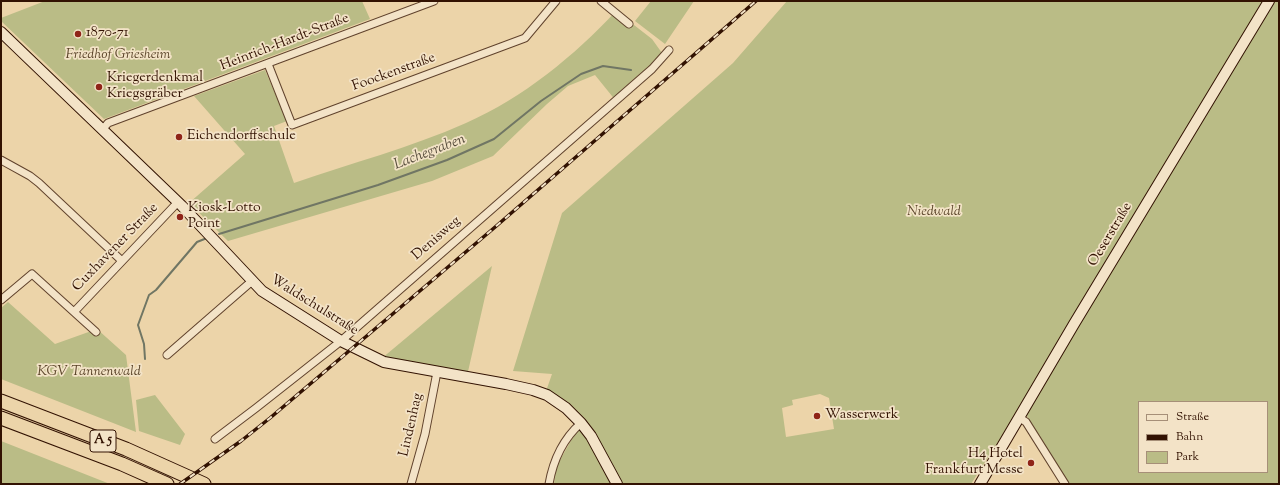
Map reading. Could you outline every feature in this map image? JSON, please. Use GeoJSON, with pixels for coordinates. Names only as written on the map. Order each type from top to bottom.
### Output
{"type":"FeatureCollection","features":[{"type":"Feature","properties":{"kind":"highway","name":"A 5"},"geometry":{"type":"LineString","coordinates":[[1,401],[126,450],[204,484]]}},
{"type":"Feature","properties":{"kind":"highway","name":"A 5"},"geometry":{"type":"LineString","coordinates":[[1,418],[122,464],[167,484]]}},
{"type":"Feature","properties":{"kind":"street","name":"Heinrich-Hardt-Straße"},"geometry":{"type":"LineString","coordinates":[[102,130],[108,123],[432,1]]}},
{"type":"Feature","properties":{"kind":"street"},"geometry":{"type":"LineString","coordinates":[[601,1],[629,24]]}},
{"type":"Feature","properties":{"kind":"street","name":"Oeserstraße"},"geometry":{"type":"LineString","coordinates":[[980,484],[1074,324],[1269,1]]}},
{"type":"Feature","properties":{"kind":"street","name":"Foockenstraße"},"geometry":{"type":"LineString","coordinates":[[268,64],[292,125],[525,38],[552,2]]}},
{"type":"Feature","properties":{"kind":"street","name":"Waldschulstraße"},"geometry":{"type":"LineString","coordinates":[[1,32],[178,202],[252,281],[274,299],[341,341],[384,362],[533,390],[558,401],[581,423],[617,484]]}},
{"type":"Feature","properties":{"kind":"street","name":"Denisweg"},"geometry":{"type":"LineString","coordinates":[[215,439],[341,341],[652,69],[669,50]]}},
{"type":"Feature","properties":{"kind":"street"},"geometry":{"type":"LineString","coordinates":[[1,160],[30,176],[39,183],[122,261]]}},
{"type":"Feature","properties":{"kind":"street","name":"Cuxhavener Straße"},"geometry":{"type":"LineString","coordinates":[[74,312],[178,202]]}},
{"type":"Feature","properties":{"kind":"street"},"geometry":{"type":"LineString","coordinates":[[1,300],[32,274],[96,332]]}},
{"type":"Feature","properties":{"kind":"street"},"geometry":{"type":"LineString","coordinates":[[167,355],[252,281]]}},
{"type":"Feature","properties":{"kind":"street","name":"Lindenhag"},"geometry":{"type":"LineString","coordinates":[[411,484],[425,434],[437,372]]}},
{"type":"Feature","properties":{"kind":"street"},"geometry":{"type":"LineString","coordinates":[[1020,418],[1026,422],[1065,484]]}},
{"type":"Feature","properties":{"kind":"street"},"geometry":{"type":"LineString","coordinates":[[549,484],[552,464],[571,432],[581,423]]}},
{"type":"Feature","properties":{"kind":"green space","name":"Friedhof Griesheim"},"geometry":{"type":"Polygon","coordinates":[[[45,1],[362,1],[370,19],[104,119],[1,21],[1,18],[45,1]]]}},
{"type":"Feature","properties":{"kind":"green space"},"geometry":{"type":"Polygon","coordinates":[[[651,1],[694,1],[665,44],[635,21],[651,1]]]}},
{"type":"Feature","properties":{"kind":"green space","name":"Niedwald"},"geometry":{"type":"Polygon","coordinates":[[[787,1],[1279,1],[1279,484],[1067,484],[1021,406],[971,484],[554,484],[556,467],[581,423],[544,397],[552,374],[513,371],[562,213],[733,63],[787,1]],[[820,394],[792,400],[793,405],[782,408],[786,437],[834,429],[829,398],[820,394]]]}},
{"type":"Feature","properties":{"kind":"green space"},"geometry":{"type":"Polygon","coordinates":[[[616,11],[652,39],[662,53],[643,82],[616,101],[595,75],[568,86],[493,156],[432,181],[228,241],[189,203],[245,154],[194,96],[265,70],[287,121],[274,126],[294,183],[424,140],[487,113],[508,101],[565,60],[616,11]]]}},
{"type":"Feature","properties":{"kind":"green space"},"geometry":{"type":"Polygon","coordinates":[[[492,266],[467,376],[381,359],[492,266]]]}},
{"type":"Feature","properties":{"kind":"green space","name":"KGV Tannenwald"},"geometry":{"type":"Polygon","coordinates":[[[8,302],[55,344],[97,329],[126,355],[136,432],[1,379],[1,308],[8,302]]]}},
{"type":"Feature","properties":{"kind":"green space"},"geometry":{"type":"Polygon","coordinates":[[[155,395],[185,434],[180,445],[139,431],[136,400],[155,395]]]}},
{"type":"Feature","properties":{"kind":"green space"},"geometry":{"type":"Polygon","coordinates":[[[1,441],[110,484],[1,484],[1,441]]]}},
{"type":"Feature","properties":{"kind":"waterway","name":"Lachegraben"},"geometry":{"type":"LineString","coordinates":[[219,234],[378,185],[447,160],[494,139],[541,101],[581,74],[603,66],[631,70]]}},
{"type":"Feature","properties":{"kind":"waterway","name":"Lachegraben"},"geometry":{"type":"LineString","coordinates":[[145,359],[144,344],[138,325],[149,295],[156,290],[197,242],[207,238]]}},
{"type":"Feature","properties":{"kind":"railway"},"geometry":{"type":"LineString","coordinates":[[180,484],[241,441],[270,418],[494,228],[756,1]]}},
{"type":"Feature","properties":{"kind":"place","name":"1870-71"},"geometry":{"type":"Point","coordinates":[78,34]}},
{"type":"Feature","properties":{"kind":"place","name":"Kriegerdenkmal Kriegsgräber"},"geometry":{"type":"Point","coordinates":[99,87]}},
{"type":"Feature","properties":{"kind":"place","name":"Eichendorffschule"},"geometry":{"type":"Point","coordinates":[179,137]}},
{"type":"Feature","properties":{"kind":"place","name":"Kiosk-Lotto Point"},"geometry":{"type":"Point","coordinates":[180,217]}},
{"type":"Feature","properties":{"kind":"place","name":"Wasserwerk"},"geometry":{"type":"Point","coordinates":[817,416]}},
{"type":"Feature","properties":{"kind":"place","name":"H4 Hotel Frankfurt Messe"},"geometry":{"type":"Point","coordinates":[1031,463]}}]}
